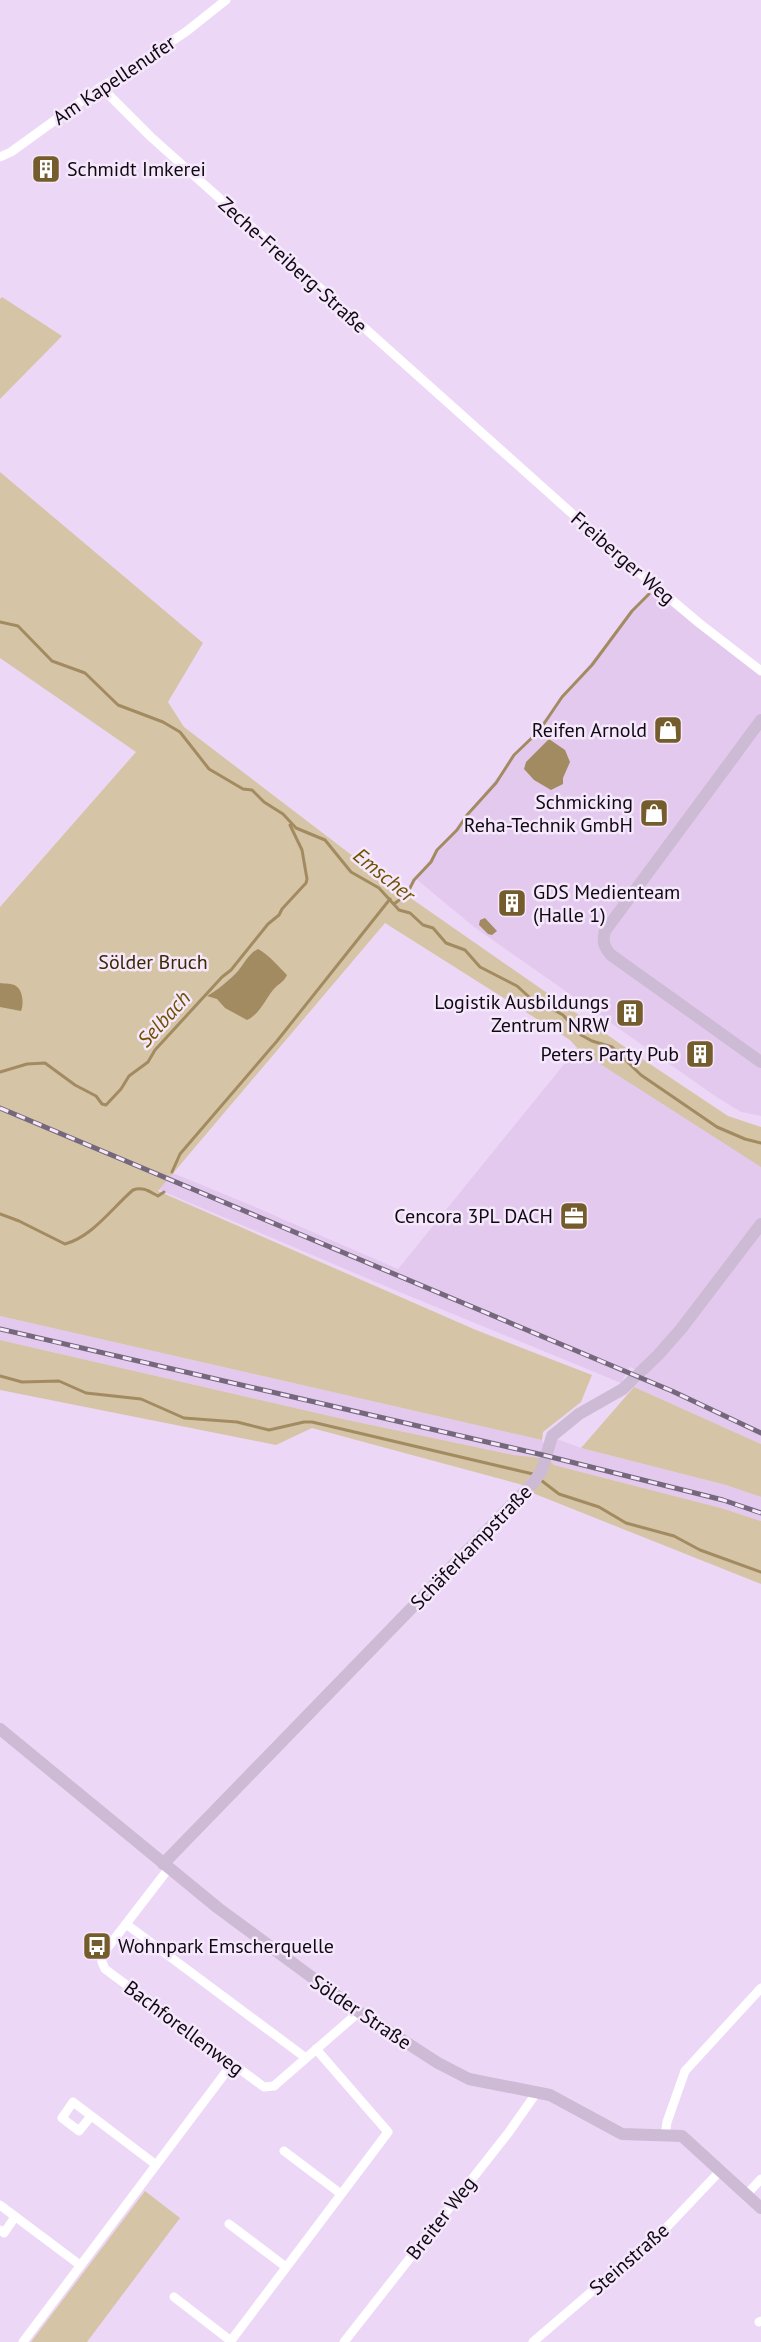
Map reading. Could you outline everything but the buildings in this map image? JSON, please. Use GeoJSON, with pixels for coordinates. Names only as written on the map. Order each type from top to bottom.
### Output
{"type":"FeatureCollection","features":[{"type":"Feature","properties":{"kind":"street","name":"Am Kapellenufer"},"geometry":{"type":"LineString","coordinates":[[0,157],[11,152],[101,87],[187,31],[226,0]]}},
{"type":"Feature","properties":{"kind":"street","name":"Zeche-Freiberg-Straße"},"geometry":{"type":"LineString","coordinates":[[101,87],[151,137],[489,440]]}},
{"type":"Feature","properties":{"kind":"street","name":"Freiberger Weg"},"geometry":{"type":"LineString","coordinates":[[489,440],[615,552],[761,670]]}},
{"type":"Feature","properties":{"kind":"street"},"geometry":{"type":"LineString","coordinates":[[761,720],[605,931],[603,939],[611,955],[761,1062]]}},
{"type":"Feature","properties":{"kind":"street","name":"Schäferkampstraße"},"geometry":{"type":"LineString","coordinates":[[166,1866],[533,1484],[542,1470],[552,1436],[579,1414],[623,1389],[668,1344],[761,1224]]}},
{"type":"Feature","properties":{"kind":"street","name":"Sölder Straße"},"geometry":{"type":"LineString","coordinates":[[0,1729],[166,1866],[297,1969],[438,2063],[469,2079],[537,2092],[560,2100],[622,2134],[675,2134],[689,2141],[761,2208]]}},
{"type":"Feature","properties":{"kind":"street","name":"Bachforellenweg"},"geometry":{"type":"LineString","coordinates":[[166,1866],[102,1955],[105,1969],[232,2064],[268,2088],[274,2086],[359,2012]]}},
{"type":"Feature","properties":{"kind":"street"},"geometry":{"type":"LineString","coordinates":[[126,1924],[306,2058]]}},
{"type":"Feature","properties":{"kind":"street"},"geometry":{"type":"LineString","coordinates":[[665,2135],[667,2122],[685,2071],[761,1988]]}},
{"type":"Feature","properties":{"kind":"street"},"geometry":{"type":"LineString","coordinates":[[174,2297],[231,2342],[388,2132],[316,2049]]}},
{"type":"Feature","properties":{"kind":"street"},"geometry":{"type":"LineString","coordinates":[[23,2342],[232,2064]]}},
{"type":"Feature","properties":{"kind":"street","name":"Breiter Weg"},"geometry":{"type":"LineString","coordinates":[[344,2342],[509,2132],[537,2092]]}},
{"type":"Feature","properties":{"kind":"street"},"geometry":{"type":"LineString","coordinates":[[91,2116],[155,2164]]}},
{"type":"Feature","properties":{"kind":"street"},"geometry":{"type":"LineString","coordinates":[[284,2151],[341,2194]]}},
{"type":"Feature","properties":{"kind":"street","name":"Steinstraße"},"geometry":{"type":"LineString","coordinates":[[533,2342],[668,2226],[721,2170]]}},
{"type":"Feature","properties":{"kind":"street"},"geometry":{"type":"LineString","coordinates":[[747,2194],[761,2179]]}},
{"type":"Feature","properties":{"kind":"street"},"geometry":{"type":"LineString","coordinates":[[0,2205],[80,2265]]}},
{"type":"Feature","properties":{"kind":"street"},"geometry":{"type":"LineString","coordinates":[[0,2230],[4,2233],[15,2217]]}},
{"type":"Feature","properties":{"kind":"street"},"geometry":{"type":"LineString","coordinates":[[229,2224],[286,2266]]}},
{"type":"Feature","properties":{"kind":"shaded area"},"geometry":{"type":"Polygon","coordinates":[[[650,590],[761,675],[761,1116],[741,1112],[715,1096],[474,927],[415,878],[650,590]]]}},
{"type":"Feature","properties":{"kind":"shaded area"},"geometry":{"type":"Polygon","coordinates":[[[549,739],[565,750],[570,762],[563,778],[563,784],[551,790],[534,780],[524,769],[526,762],[549,739]]]}},
{"type":"Feature","properties":{"kind":"shaded area"},"geometry":{"type":"Polygon","coordinates":[[[485,918],[497,931],[492,935],[479,925],[480,920],[485,918]]]}},
{"type":"Feature","properties":{"kind":"shaded area"},"geometry":{"type":"Polygon","coordinates":[[[258,949],[287,975],[258,1011],[247,1020],[225,1008],[217,999],[207,996],[231,978],[249,956],[258,949]]]}},
{"type":"Feature","properties":{"kind":"shaded area"},"geometry":{"type":"Polygon","coordinates":[[[0,983],[13,984],[18,988],[22,998],[21,1011],[0,1007],[0,983]]]}},
{"type":"Feature","properties":{"kind":"shaded area"},"geometry":{"type":"Polygon","coordinates":[[[578,1047],[761,1166],[761,1444],[634,1387],[647,1375],[630,1367],[621,1383],[385,1286],[0,1122],[0,1102],[253,1206],[398,1269],[578,1047]]]}},
{"type":"Feature","properties":{"kind":"shaded area"},"geometry":{"type":"Polygon","coordinates":[[[0,1316],[542,1440],[545,1446],[542,1458],[514,1455],[343,1419],[0,1340],[0,1316]]]}},
{"type":"Feature","properties":{"kind":"shaded area"},"geometry":{"type":"Polygon","coordinates":[[[557,1439],[581,1448],[726,1485],[761,1497],[761,1521],[721,1508],[554,1465],[548,1459],[557,1439]]]}},
{"type":"Feature","properties":{"kind":"green space"},"geometry":{"type":"Polygon","coordinates":[[[2,297],[62,336],[0,399],[0,299],[2,297]]]}},
{"type":"Feature","properties":{"kind":"green space","name":"Sölder Bruch"},"geometry":{"type":"Polygon","coordinates":[[[0,472],[203,643],[168,702],[184,727],[379,876],[632,1052],[728,1116],[761,1127],[761,1167],[580,1051],[570,1040],[385,923],[158,1191],[476,1330],[592,1375],[581,1402],[543,1432],[542,1440],[0,1316],[0,907],[136,752],[0,658],[0,472]]]}},
{"type":"Feature","properties":{"kind":"green space"},"geometry":{"type":"Polygon","coordinates":[[[0,1340],[343,1419],[514,1455],[542,1458],[538,1468],[523,1485],[312,1428],[276,1445],[0,1390],[0,1340]]]}},
{"type":"Feature","properties":{"kind":"green space"},"geometry":{"type":"Polygon","coordinates":[[[634,1387],[761,1444],[761,1497],[726,1485],[581,1448],[634,1387]]]}},
{"type":"Feature","properties":{"kind":"green space"},"geometry":{"type":"Polygon","coordinates":[[[548,1459],[554,1465],[721,1508],[761,1521],[761,1584],[530,1492],[548,1459]]]}},
{"type":"Feature","properties":{"kind":"green space"},"geometry":{"type":"Polygon","coordinates":[[[145,2191],[180,2218],[87,2342],[31,2342],[145,2191]]]}},
{"type":"Feature","properties":{"kind":"waterway"},"geometry":{"type":"LineString","coordinates":[[410,888],[414,880],[431,862],[437,850],[496,783],[514,755],[539,731],[562,697],[592,665],[632,611],[649,594]]}},
{"type":"Feature","properties":{"kind":"waterway","name":"Emscher"},"geometry":{"type":"LineString","coordinates":[[0,622],[18,626],[52,661],[85,673],[118,705],[163,722],[180,732],[209,769],[243,789],[252,790],[264,802],[283,814],[296,828],[325,840],[351,872],[379,888],[399,910],[410,913],[423,925],[433,928],[446,943],[465,950],[480,967],[517,986],[538,1005],[563,1015],[581,1035],[612,1047],[641,1075],[717,1127],[761,1143]]}},
{"type":"Feature","properties":{"kind":"waterway","name":"Selbach"},"geometry":{"type":"LineString","coordinates":[[0,1072],[27,1064],[45,1063],[106,1105],[121,1089],[129,1076],[148,1062],[155,1050],[231,970],[268,924],[279,915],[306,883],[302,850],[290,825]]}},
{"type":"Feature","properties":{"kind":"waterway"},"geometry":{"type":"LineString","coordinates":[[394,904],[403,897]]}},
{"type":"Feature","properties":{"kind":"waterway"},"geometry":{"type":"LineString","coordinates":[[172,1172],[180,1154],[277,1041],[390,899]]}},
{"type":"Feature","properties":{"kind":"waterway"},"geometry":{"type":"LineString","coordinates":[[0,1214],[65,1244],[93,1229],[133,1190],[143,1189],[158,1196],[164,1192]]}},
{"type":"Feature","properties":{"kind":"waterway"},"geometry":{"type":"LineString","coordinates":[[0,1376],[22,1382],[59,1381],[86,1393],[141,1399],[184,1418],[237,1422],[269,1430],[312,1422],[533,1474]]}},
{"type":"Feature","properties":{"kind":"waterway"},"geometry":{"type":"LineString","coordinates":[[542,1481],[559,1494],[599,1507],[626,1523],[674,1536],[700,1550],[761,1572]]}},
{"type":"Feature","properties":{"kind":"railway"},"geometry":{"type":"LineString","coordinates":[[0,1108],[672,1391],[761,1433]]}},
{"type":"Feature","properties":{"kind":"railway"},"geometry":{"type":"LineString","coordinates":[[0,1329],[543,1455],[723,1500],[761,1513]]}},
{"type":"Feature","properties":{"kind":"place","name":"Schmidt Imkerei"},"geometry":{"type":"Point","coordinates":[46,169]}},
{"type":"Feature","properties":{"kind":"place","name":"Reifen Arnold"},"geometry":{"type":"Point","coordinates":[668,730]}},
{"type":"Feature","properties":{"kind":"place","name":"Schmicking Reha-Technik GmbH"},"geometry":{"type":"Point","coordinates":[654,813]}},
{"type":"Feature","properties":{"kind":"place","name":"GDS Medienteam (Halle 1)"},"geometry":{"type":"Point","coordinates":[512,903]}},
{"type":"Feature","properties":{"kind":"place","name":"Logistik Ausbildungs Zentrum NRW"},"geometry":{"type":"Point","coordinates":[630,1013]}},
{"type":"Feature","properties":{"kind":"place","name":"Peters Party Pub"},"geometry":{"type":"Point","coordinates":[700,1054]}},
{"type":"Feature","properties":{"kind":"place","name":"Cencora 3PL DACH"},"geometry":{"type":"Point","coordinates":[574,1216]}},
{"type":"Feature","properties":{"kind":"place","name":"Wohnpark Emscherquelle"},"geometry":{"type":"Point","coordinates":[97,1946]}}]}
